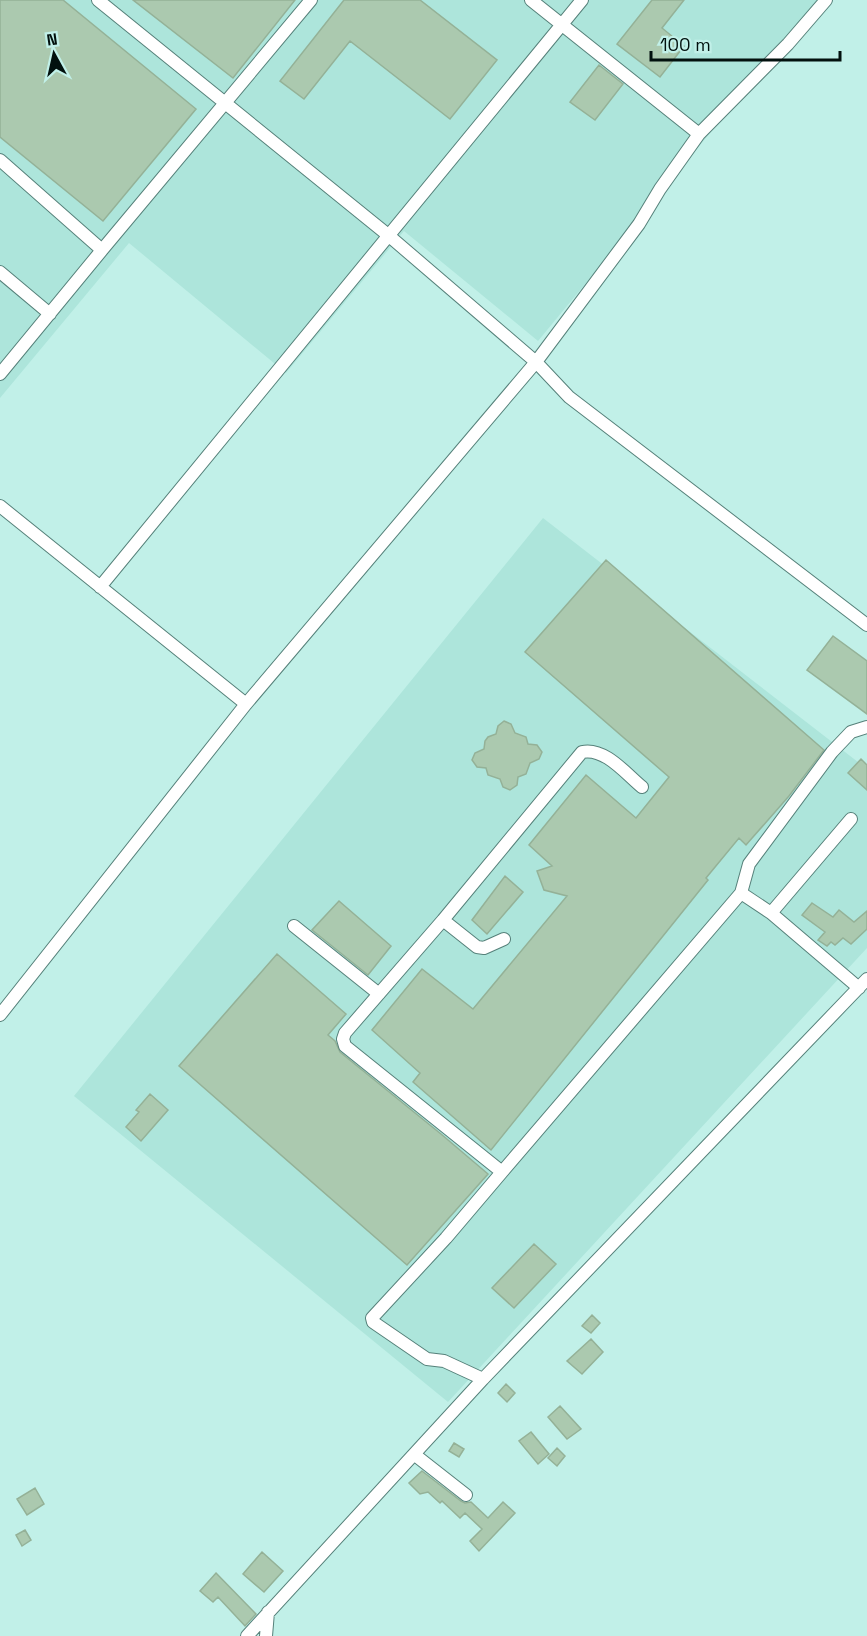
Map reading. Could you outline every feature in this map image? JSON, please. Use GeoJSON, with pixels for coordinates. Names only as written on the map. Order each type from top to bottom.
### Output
{"type":"FeatureCollection","features":[{"type":"Feature","properties":{"kind":"street"},"geometry":{"type":"LineString","coordinates":[[98,0],[388,235],[536,362],[569,397],[867,625]]}},
{"type":"Feature","properties":{"kind":"street"},"geometry":{"type":"LineString","coordinates":[[0,374],[310,0]]}},
{"type":"Feature","properties":{"kind":"street"},"geometry":{"type":"LineString","coordinates":[[531,0],[699,134]]}},
{"type":"Feature","properties":{"kind":"street"},"geometry":{"type":"LineString","coordinates":[[100,587],[582,0]]}},
{"type":"Feature","properties":{"kind":"street"},"geometry":{"type":"LineString","coordinates":[[0,1015],[246,704],[536,362],[639,225],[660,189],[699,134],[788,44],[826,0]]}},
{"type":"Feature","properties":{"kind":"street"},"geometry":{"type":"LineString","coordinates":[[0,159],[102,250]]}},
{"type":"Feature","properties":{"kind":"street"},"geometry":{"type":"LineString","coordinates":[[0,272],[50,314]]}},
{"type":"Feature","properties":{"kind":"street"},"geometry":{"type":"LineString","coordinates":[[0,506],[246,704]]}},
{"type":"Feature","properties":{"kind":"street"},"geometry":{"type":"LineString","coordinates":[[483,1379],[444,1361],[427,1359],[373,1322],[372,1318],[446,1238],[741,893],[748,864],[832,752],[851,732],[867,727]]}},
{"type":"Feature","properties":{"kind":"street"},"geometry":{"type":"LineString","coordinates":[[502,1172],[345,1046],[343,1038],[582,752],[591,750],[602,753],[642,788]]}},
{"type":"Feature","properties":{"kind":"street"},"geometry":{"type":"LineString","coordinates":[[771,913],[851,819]]}},
{"type":"Feature","properties":{"kind":"street"},"geometry":{"type":"LineString","coordinates":[[247,1636],[483,1379],[863,984],[771,913],[741,893]]}},
{"type":"Feature","properties":{"kind":"street"},"geometry":{"type":"LineString","coordinates":[[443,920],[477,947],[484,948],[504,939]]}},
{"type":"Feature","properties":{"kind":"street"},"geometry":{"type":"LineString","coordinates":[[294,926],[379,994]]}},
{"type":"Feature","properties":{"kind":"street"},"geometry":{"type":"LineString","coordinates":[[415,1455],[466,1495]]}},
{"type":"Feature","properties":{"kind":"street"},"geometry":{"type":"LineString","coordinates":[[266,1636],[268,1612]]}},
{"type":"Feature","properties":{"kind":"shaded area"},"geometry":{"type":"Polygon","coordinates":[[[0,0],[820,0],[538,341],[404,231],[286,373],[129,243],[0,398],[0,0]]]}},
{"type":"Feature","properties":{"kind":"shaded area"},"geometry":{"type":"Polygon","coordinates":[[[543,518],[867,769],[867,948],[448,1402],[74,1096],[543,518]]]}},
{"type":"Feature","properties":{"kind":"building"},"geometry":{"type":"Polygon","coordinates":[[[0,0],[63,0],[196,109],[103,221],[0,137],[0,0]]]}},
{"type":"Feature","properties":{"kind":"building"},"geometry":{"type":"Polygon","coordinates":[[[133,0],[295,0],[233,78],[133,0]]]}},
{"type":"Feature","properties":{"kind":"building"},"geometry":{"type":"Polygon","coordinates":[[[344,0],[420,0],[497,60],[450,119],[350,41],[304,99],[280,81],[344,0]]]}},
{"type":"Feature","properties":{"kind":"building"},"geometry":{"type":"Polygon","coordinates":[[[652,0],[684,0],[662,28],[684,46],[660,77],[617,44],[652,0]]]}},
{"type":"Feature","properties":{"kind":"building"},"geometry":{"type":"Polygon","coordinates":[[[599,65],[623,84],[595,120],[570,102],[599,65]]]}},
{"type":"Feature","properties":{"kind":"building"},"geometry":{"type":"Polygon","coordinates":[[[606,560],[824,750],[789,796],[746,845],[739,838],[706,878],[708,880],[491,1150],[413,1082],[420,1073],[372,1030],[422,969],[473,1009],[567,896],[544,890],[537,871],[552,866],[529,845],[586,775],[636,818],[669,777],[525,652],[606,560]]]}},
{"type":"Feature","properties":{"kind":"building"},"geometry":{"type":"Polygon","coordinates":[[[833,636],[867,661],[867,714],[807,670],[833,636]]]}},
{"type":"Feature","properties":{"kind":"building"},"geometry":{"type":"Polygon","coordinates":[[[504,721],[511,724],[515,733],[526,737],[528,744],[537,745],[542,752],[539,759],[530,763],[526,774],[518,777],[517,785],[510,790],[503,787],[500,779],[488,775],[486,768],[477,767],[472,760],[475,753],[484,749],[485,741],[496,734],[498,726],[504,721]]]}},
{"type":"Feature","properties":{"kind":"building"},"geometry":{"type":"Polygon","coordinates":[[[861,759],[867,765],[867,790],[848,773],[861,759]]]}},
{"type":"Feature","properties":{"kind":"building"},"geometry":{"type":"Polygon","coordinates":[[[505,876],[523,892],[487,934],[472,920],[505,876]]]}},
{"type":"Feature","properties":{"kind":"building"},"geometry":{"type":"Polygon","coordinates":[[[339,901],[391,946],[368,975],[312,930],[339,901]]]}},
{"type":"Feature","properties":{"kind":"building"},"geometry":{"type":"Polygon","coordinates":[[[812,903],[833,917],[839,910],[854,922],[867,911],[867,929],[851,944],[843,938],[835,945],[831,942],[827,946],[818,940],[825,932],[802,915],[812,903]]]}},
{"type":"Feature","properties":{"kind":"building"},"geometry":{"type":"Polygon","coordinates":[[[277,954],[346,1014],[328,1035],[335,1041],[340,1052],[488,1174],[407,1265],[179,1066],[277,954]]]}},
{"type":"Feature","properties":{"kind":"building"},"geometry":{"type":"Polygon","coordinates":[[[150,1094],[168,1110],[141,1141],[126,1127],[139,1112],[136,1110],[150,1094]]]}},
{"type":"Feature","properties":{"kind":"building"},"geometry":{"type":"Polygon","coordinates":[[[534,1244],[556,1264],[514,1308],[492,1288],[534,1244]]]}},
{"type":"Feature","properties":{"kind":"building"},"geometry":{"type":"Polygon","coordinates":[[[592,1315],[600,1323],[591,1333],[582,1326],[592,1315]]]}},
{"type":"Feature","properties":{"kind":"building"},"geometry":{"type":"Polygon","coordinates":[[[591,1339],[603,1352],[582,1374],[567,1361],[591,1339]]]}},
{"type":"Feature","properties":{"kind":"building"},"geometry":{"type":"Polygon","coordinates":[[[506,1384],[515,1393],[507,1402],[498,1393],[506,1384]]]}},
{"type":"Feature","properties":{"kind":"building"},"geometry":{"type":"Polygon","coordinates":[[[560,1406],[581,1429],[567,1439],[548,1417],[560,1406]]]}},
{"type":"Feature","properties":{"kind":"building"},"geometry":{"type":"Polygon","coordinates":[[[531,1432],[549,1454],[538,1464],[519,1441],[531,1432]]]}},
{"type":"Feature","properties":{"kind":"building"},"geometry":{"type":"Polygon","coordinates":[[[454,1443],[464,1449],[459,1457],[449,1451],[454,1443]]]}},
{"type":"Feature","properties":{"kind":"building"},"geometry":{"type":"Polygon","coordinates":[[[557,1448],[565,1456],[557,1466],[548,1458],[557,1448]]]}},
{"type":"Feature","properties":{"kind":"building"},"geometry":{"type":"Polygon","coordinates":[[[422,1471],[461,1501],[471,1502],[488,1518],[503,1502],[515,1513],[479,1551],[470,1541],[482,1529],[465,1513],[460,1518],[442,1501],[440,1503],[428,1492],[420,1494],[409,1483],[422,1471]]]}},
{"type":"Feature","properties":{"kind":"building"},"geometry":{"type":"Polygon","coordinates":[[[35,1488],[44,1504],[27,1515],[17,1499],[35,1488]]]}},
{"type":"Feature","properties":{"kind":"building"},"geometry":{"type":"Polygon","coordinates":[[[25,1530],[31,1540],[22,1546],[16,1535],[25,1530]]]}},
{"type":"Feature","properties":{"kind":"building"},"geometry":{"type":"Polygon","coordinates":[[[262,1552],[283,1571],[264,1592],[243,1574],[262,1552]]]}},
{"type":"Feature","properties":{"kind":"building"},"geometry":{"type":"Polygon","coordinates":[[[216,1573],[256,1614],[245,1626],[218,1597],[213,1602],[200,1591],[216,1573]]]}}]}
